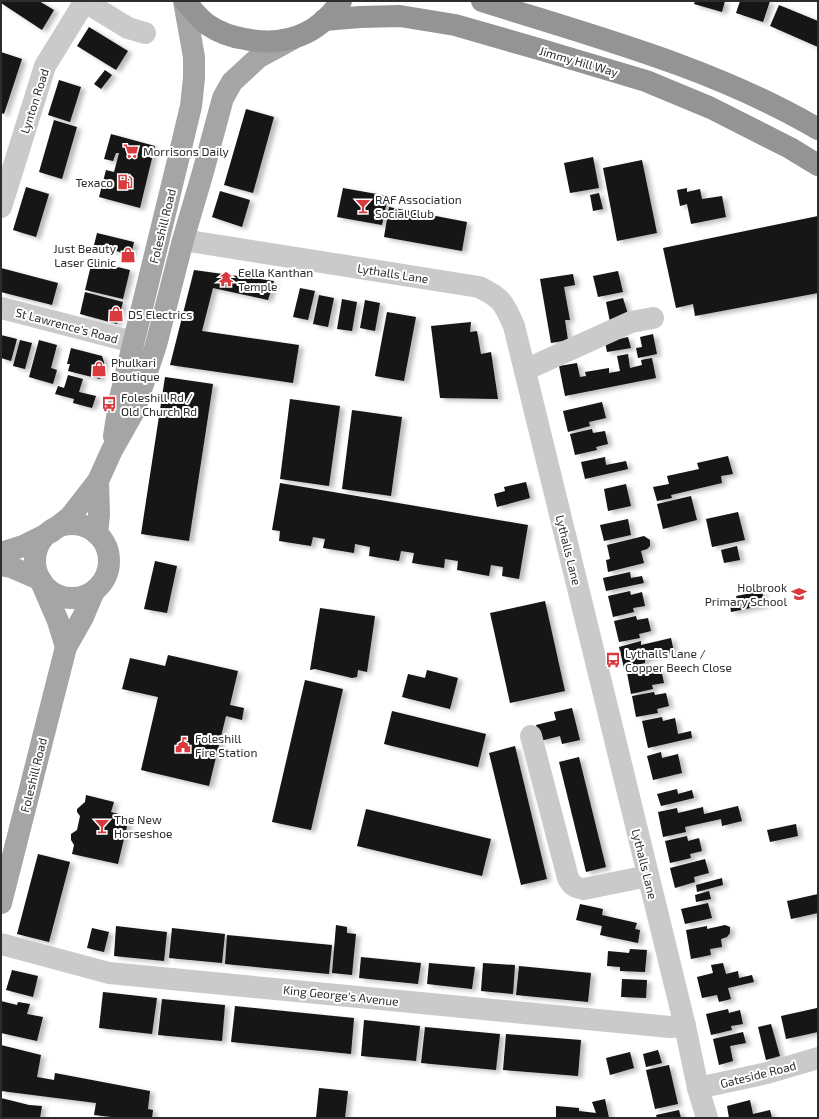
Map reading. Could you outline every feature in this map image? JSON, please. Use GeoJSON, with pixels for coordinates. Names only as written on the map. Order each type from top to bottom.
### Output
{"type":"FeatureCollection","features":[{"type":"Feature","properties":{"kind":"highway"},"geometry":{"type":"LineString","coordinates":[[185,1],[195,14],[207,25],[226,35],[257,42],[275,42],[295,38],[307,33],[333,12],[341,1]]}},
{"type":"Feature","properties":{"kind":"highway"},"geometry":{"type":"LineString","coordinates":[[482,1],[640,50],[703,74],[757,97],[818,129]]}},
{"type":"Feature","properties":{"kind":"highway","name":"Jimmy Hill Way"},"geometry":{"type":"LineString","coordinates":[[324,20],[400,16],[455,25],[542,50],[646,81],[711,108],[790,148],[818,165]]}},
{"type":"Feature","properties":{"kind":"main road","name":"Foleshill Road"},"geometry":{"type":"LineString","coordinates":[[112,450],[120,398],[191,106],[194,78],[194,57],[185,1]]}},
{"type":"Feature","properties":{"kind":"main road","name":"Foleshill Road"},"geometry":{"type":"LineString","coordinates":[[49,533],[70,517],[98,481],[112,450],[134,411],[156,345],[183,240],[204,172],[223,98],[232,82],[259,57],[295,38]]}},
{"type":"Feature","properties":{"kind":"main road","name":"Foleshill Road"},"geometry":{"type":"LineString","coordinates":[[97,534],[98,481]]}},
{"type":"Feature","properties":{"kind":"main road"},"geometry":{"type":"LineString","coordinates":[[1,553],[23,546],[62,526],[70,524],[83,526],[97,534],[104,543],[109,555],[109,568],[105,578],[94,591],[84,596],[74,598],[58,596],[48,589],[41,581],[1,564]]}},
{"type":"Feature","properties":{"kind":"main road"},"geometry":{"type":"LineString","coordinates":[[49,533],[39,545],[36,552],[36,571],[58,621],[66,647]]}},
{"type":"Feature","properties":{"kind":"main road","name":"Foleshill Road"},"geometry":{"type":"LineString","coordinates":[[1,903],[66,647],[84,616],[94,591]]}},
{"type":"Feature","properties":{"kind":"street"},"geometry":{"type":"LineString","coordinates":[[84,1],[128,28],[145,33]]}},
{"type":"Feature","properties":{"kind":"street","name":"Lynton Road"},"geometry":{"type":"LineString","coordinates":[[1,208],[45,66],[84,1]]}},
{"type":"Feature","properties":{"kind":"street","name":"Lythalls Lane"},"geometry":{"type":"LineString","coordinates":[[183,240],[479,287],[496,296],[507,308],[514,326],[525,370],[685,1026],[698,1088],[707,1118]]}},
{"type":"Feature","properties":{"kind":"street","name":"St Lawrence's Road"},"geometry":{"type":"LineString","coordinates":[[1,308],[133,342]]}},
{"type":"Feature","properties":{"kind":"street"},"geometry":{"type":"LineString","coordinates":[[525,370],[631,322],[653,318]]}},
{"type":"Feature","properties":{"kind":"street"},"geometry":{"type":"LineString","coordinates":[[532,736],[566,871],[571,884],[576,888],[584,889],[648,876]]}},
{"type":"Feature","properties":{"kind":"street","name":"King George's Avenue"},"geometry":{"type":"LineString","coordinates":[[1,944],[109,973],[663,1026],[685,1026]]}},
{"type":"Feature","properties":{"kind":"street","name":"Gateside Road"},"geometry":{"type":"LineString","coordinates":[[698,1088],[767,1073],[818,1058]]}},
{"type":"Feature","properties":{"kind":"building"},"geometry":{"type":"Polygon","coordinates":[[[1,1],[39,1],[54,10],[42,30],[1,3],[1,1]]]}},
{"type":"Feature","properties":{"kind":"building"},"geometry":{"type":"Polygon","coordinates":[[[695,1],[725,1],[722,12],[694,4],[695,1]]]}},
{"type":"Feature","properties":{"kind":"building"},"geometry":{"type":"Polygon","coordinates":[[[740,1],[770,1],[763,22],[736,13],[740,1]]]}},
{"type":"Feature","properties":{"kind":"building"},"geometry":{"type":"Polygon","coordinates":[[[779,5],[818,21],[818,47],[770,26],[779,5]]]}},
{"type":"Feature","properties":{"kind":"building"},"geometry":{"type":"Polygon","coordinates":[[[89,27],[128,51],[116,70],[77,46],[89,27]]]}},
{"type":"Feature","properties":{"kind":"building"},"geometry":{"type":"Polygon","coordinates":[[[1,52],[22,59],[4,114],[1,113],[1,52]]]}},
{"type":"Feature","properties":{"kind":"building"},"geometry":{"type":"Polygon","coordinates":[[[105,70],[112,75],[101,89],[94,84],[105,70]]]}},
{"type":"Feature","properties":{"kind":"building"},"geometry":{"type":"Polygon","coordinates":[[[59,80],[81,87],[70,122],[48,115],[59,80]]]}},
{"type":"Feature","properties":{"kind":"building"},"geometry":{"type":"Polygon","coordinates":[[[246,109],[274,117],[253,193],[224,185],[246,109]]]}},
{"type":"Feature","properties":{"kind":"building"},"geometry":{"type":"Polygon","coordinates":[[[54,120],[77,127],[62,179],[39,172],[54,120]]]}},
{"type":"Feature","properties":{"kind":"building"},"geometry":{"type":"Polygon","coordinates":[[[111,134],[155,146],[140,208],[99,197],[106,170],[114,172],[119,153],[116,153],[113,161],[104,159],[111,134]]]}},
{"type":"Feature","properties":{"kind":"building"},"geometry":{"type":"Polygon","coordinates":[[[593,157],[599,188],[570,193],[564,163],[593,157]]]}},
{"type":"Feature","properties":{"kind":"building"},"geometry":{"type":"Polygon","coordinates":[[[642,160],[657,233],[617,241],[603,168],[642,160]]]}},
{"type":"Feature","properties":{"kind":"building"},"geometry":{"type":"Polygon","coordinates":[[[26,187],[49,194],[36,237],[13,230],[26,187]]]}},
{"type":"Feature","properties":{"kind":"building","name":"RAF Association Social Club"},"geometry":{"type":"Polygon","coordinates":[[[343,188],[388,196],[382,225],[337,217],[343,188]]]}},
{"type":"Feature","properties":{"kind":"building"},"geometry":{"type":"Polygon","coordinates":[[[687,188],[687,192],[700,189],[702,199],[722,196],[726,217],[691,224],[687,204],[680,206],[677,190],[687,188]]]}},
{"type":"Feature","properties":{"kind":"building"},"geometry":{"type":"Polygon","coordinates":[[[220,191],[250,200],[242,227],[212,217],[220,191]]]}},
{"type":"Feature","properties":{"kind":"building"},"geometry":{"type":"Polygon","coordinates":[[[599,193],[603,209],[593,211],[590,195],[599,193]]]}},
{"type":"Feature","properties":{"kind":"building"},"geometry":{"type":"Polygon","coordinates":[[[389,207],[467,222],[462,251],[384,237],[389,207]]]}},
{"type":"Feature","properties":{"kind":"building"},"geometry":{"type":"Polygon","coordinates":[[[818,216],[818,293],[695,316],[693,304],[676,308],[663,248],[818,216]]]}},
{"type":"Feature","properties":{"kind":"building"},"geometry":{"type":"Polygon","coordinates":[[[97,233],[134,242],[131,255],[94,245],[97,233]]]}},
{"type":"Feature","properties":{"kind":"building"},"geometry":{"type":"Polygon","coordinates":[[[92,261],[130,270],[123,299],[85,290],[92,261]]]}},
{"type":"Feature","properties":{"kind":"building"},"geometry":{"type":"Polygon","coordinates":[[[1,268],[58,283],[52,305],[1,292],[1,268]]]}},
{"type":"Feature","properties":{"kind":"building"},"geometry":{"type":"Polygon","coordinates":[[[194,270],[274,281],[268,300],[213,288],[202,331],[299,345],[293,383],[170,365],[194,270]]]}},
{"type":"Feature","properties":{"kind":"building"},"geometry":{"type":"Polygon","coordinates":[[[618,271],[623,292],[598,297],[593,276],[618,271]]]}},
{"type":"Feature","properties":{"kind":"building"},"geometry":{"type":"Polygon","coordinates":[[[573,274],[575,285],[564,287],[570,320],[565,320],[568,340],[551,343],[540,279],[573,274]]]}},
{"type":"Feature","properties":{"kind":"building"},"geometry":{"type":"Polygon","coordinates":[[[300,288],[315,291],[308,320],[293,317],[300,288]]]}},
{"type":"Feature","properties":{"kind":"building"},"geometry":{"type":"Polygon","coordinates":[[[85,292],[123,302],[117,324],[80,314],[85,292]]]}},
{"type":"Feature","properties":{"kind":"building"},"geometry":{"type":"Polygon","coordinates":[[[319,295],[334,298],[328,327],[313,324],[319,295]]]}},
{"type":"Feature","properties":{"kind":"building"},"geometry":{"type":"Polygon","coordinates":[[[623,298],[628,314],[610,322],[606,302],[623,298]]]}},
{"type":"Feature","properties":{"kind":"building"},"geometry":{"type":"Polygon","coordinates":[[[342,299],[357,302],[352,331],[337,329],[342,299]]]}},
{"type":"Feature","properties":{"kind":"building"},"geometry":{"type":"Polygon","coordinates":[[[365,300],[380,303],[375,331],[360,328],[365,300]]]}},
{"type":"Feature","properties":{"kind":"building"},"geometry":{"type":"Polygon","coordinates":[[[387,312],[416,317],[404,381],[375,376],[387,312]]]}},
{"type":"Feature","properties":{"kind":"building"},"geometry":{"type":"Polygon","coordinates":[[[471,322],[470,332],[477,331],[481,354],[491,352],[498,399],[440,398],[431,326],[471,322]]]}},
{"type":"Feature","properties":{"kind":"building"},"geometry":{"type":"Polygon","coordinates":[[[653,334],[657,354],[638,358],[636,348],[642,347],[640,337],[653,334]]]}},
{"type":"Feature","properties":{"kind":"building"},"geometry":{"type":"Polygon","coordinates":[[[1,335],[17,339],[11,361],[1,358],[1,335]]]}},
{"type":"Feature","properties":{"kind":"building"},"geometry":{"type":"Polygon","coordinates":[[[628,337],[631,348],[607,352],[605,342],[628,337]]]}},
{"type":"Feature","properties":{"kind":"building"},"geometry":{"type":"Polygon","coordinates":[[[20,340],[32,343],[25,369],[13,366],[20,340]]]}},
{"type":"Feature","properties":{"kind":"building"},"geometry":{"type":"Polygon","coordinates":[[[39,340],[57,345],[51,368],[57,370],[53,384],[29,377],[39,340]]]}},
{"type":"Feature","properties":{"kind":"building"},"geometry":{"type":"Polygon","coordinates":[[[71,348],[102,356],[104,362],[100,379],[68,371],[70,364],[67,364],[71,348]]]}},
{"type":"Feature","properties":{"kind":"building"},"geometry":{"type":"Polygon","coordinates":[[[628,354],[630,368],[642,365],[641,360],[652,358],[656,378],[565,396],[559,366],[577,363],[580,377],[586,376],[585,372],[609,368],[609,373],[620,371],[617,356],[628,354]]]}},
{"type":"Feature","properties":{"kind":"building"},"geometry":{"type":"Polygon","coordinates":[[[68,375],[83,379],[79,392],[96,396],[92,408],[73,403],[74,399],[55,394],[58,386],[64,388],[68,375]]]}},
{"type":"Feature","properties":{"kind":"building"},"geometry":{"type":"Polygon","coordinates":[[[165,377],[213,384],[189,541],[141,534],[165,377]]]}},
{"type":"Feature","properties":{"kind":"building"},"geometry":{"type":"Polygon","coordinates":[[[290,399],[340,406],[329,486],[280,479],[290,399]]]}},
{"type":"Feature","properties":{"kind":"building"},"geometry":{"type":"Polygon","coordinates":[[[602,402],[606,418],[589,422],[590,426],[568,432],[563,411],[602,402]]]}},
{"type":"Feature","properties":{"kind":"building"},"geometry":{"type":"Polygon","coordinates":[[[352,410],[402,417],[391,496],[342,489],[352,410]]]}},
{"type":"Feature","properties":{"kind":"building"},"geometry":{"type":"Polygon","coordinates":[[[592,429],[593,433],[605,431],[608,444],[596,447],[597,450],[575,455],[570,434],[592,429]]]}},
{"type":"Feature","properties":{"kind":"building"},"geometry":{"type":"Polygon","coordinates":[[[728,456],[733,474],[721,476],[722,483],[671,495],[672,498],[657,501],[653,487],[669,484],[667,476],[699,469],[697,463],[728,456]]]}},
{"type":"Feature","properties":{"kind":"building"},"geometry":{"type":"Polygon","coordinates":[[[605,457],[606,465],[626,461],[628,469],[585,479],[581,462],[605,457]]]}},
{"type":"Feature","properties":{"kind":"building"},"geometry":{"type":"Polygon","coordinates":[[[526,482],[530,498],[497,507],[494,494],[505,491],[504,487],[526,482]]]}},
{"type":"Feature","properties":{"kind":"building"},"geometry":{"type":"Polygon","coordinates":[[[280,483],[528,525],[519,579],[502,576],[503,567],[491,565],[489,576],[457,570],[458,561],[445,559],[444,568],[412,563],[414,553],[401,551],[399,561],[369,556],[370,547],[355,544],[354,553],[323,548],[325,539],[313,537],[311,546],[279,541],[280,531],[272,530],[280,483]]]}},
{"type":"Feature","properties":{"kind":"building"},"geometry":{"type":"Polygon","coordinates":[[[626,484],[631,506],[608,511],[604,489],[626,484]]]}},
{"type":"Feature","properties":{"kind":"building"},"geometry":{"type":"Polygon","coordinates":[[[691,496],[697,520],[663,529],[657,504],[691,496]]]}},
{"type":"Feature","properties":{"kind":"building"},"geometry":{"type":"Polygon","coordinates":[[[738,512],[745,540],[712,547],[706,519],[738,512]]]}},
{"type":"Feature","properties":{"kind":"building"},"geometry":{"type":"Polygon","coordinates":[[[628,519],[631,535],[604,541],[600,525],[628,519]]]}},
{"type":"Feature","properties":{"kind":"building"},"geometry":{"type":"Polygon","coordinates":[[[644,536],[650,540],[650,546],[641,551],[644,563],[608,572],[606,560],[610,559],[607,545],[644,536]]]}},
{"type":"Feature","properties":{"kind":"building"},"geometry":{"type":"Polygon","coordinates":[[[737,546],[740,560],[724,563],[721,550],[737,546]]]}},
{"type":"Feature","properties":{"kind":"building"},"geometry":{"type":"Polygon","coordinates":[[[155,561],[177,566],[167,613],[144,609],[155,561]]]}},
{"type":"Feature","properties":{"kind":"building"},"geometry":{"type":"Polygon","coordinates":[[[630,572],[631,578],[642,576],[644,583],[606,591],[603,578],[630,572]]]}},
{"type":"Feature","properties":{"kind":"building"},"geometry":{"type":"Polygon","coordinates":[[[630,591],[631,595],[642,592],[645,606],[633,608],[634,612],[613,617],[608,596],[630,591]]]}},
{"type":"Feature","properties":{"kind":"building"},"geometry":{"type":"Polygon","coordinates":[[[762,591],[765,605],[731,612],[730,605],[738,603],[736,596],[762,591]]]}},
{"type":"Feature","properties":{"kind":"building"},"geometry":{"type":"Polygon","coordinates":[[[545,601],[565,691],[510,703],[490,613],[545,601]]]}},
{"type":"Feature","properties":{"kind":"building"},"geometry":{"type":"Polygon","coordinates":[[[320,608],[375,616],[367,672],[358,670],[357,677],[352,678],[315,669],[310,670],[320,608]]]}},
{"type":"Feature","properties":{"kind":"building"},"geometry":{"type":"Polygon","coordinates":[[[636,616],[637,620],[648,618],[651,631],[639,634],[640,638],[619,642],[614,621],[636,616]]]}},
{"type":"Feature","properties":{"kind":"building"},"geometry":{"type":"Polygon","coordinates":[[[671,638],[674,652],[645,659],[645,663],[624,668],[619,647],[641,641],[641,645],[671,638]]]}},
{"type":"Feature","properties":{"kind":"building","name":"Foleshill Fire Station"},"geometry":{"type":"Polygon","coordinates":[[[168,655],[238,671],[230,705],[244,708],[242,720],[226,716],[209,786],[141,770],[158,697],[122,689],[130,658],[165,666],[168,655]]]}},
{"type":"Feature","properties":{"kind":"building"},"geometry":{"type":"Polygon","coordinates":[[[649,668],[650,672],[661,669],[664,683],[652,685],[653,689],[631,694],[627,673],[649,668]]]}},
{"type":"Feature","properties":{"kind":"building"},"geometry":{"type":"Polygon","coordinates":[[[427,670],[458,678],[450,709],[402,697],[408,674],[425,678],[427,670]]]}},
{"type":"Feature","properties":{"kind":"building"},"geometry":{"type":"Polygon","coordinates":[[[305,680],[343,689],[311,830],[272,822],[305,680]]]}},
{"type":"Feature","properties":{"kind":"building"},"geometry":{"type":"Polygon","coordinates":[[[654,692],[655,695],[666,693],[669,706],[657,709],[658,713],[636,717],[632,696],[654,692]]]}},
{"type":"Feature","properties":{"kind":"building"},"geometry":{"type":"Polygon","coordinates":[[[572,708],[580,740],[562,744],[560,736],[540,741],[536,725],[556,720],[554,712],[572,708]]]}},
{"type":"Feature","properties":{"kind":"building"},"geometry":{"type":"Polygon","coordinates":[[[392,711],[486,734],[478,767],[384,744],[392,711]]]}},
{"type":"Feature","properties":{"kind":"building"},"geometry":{"type":"Polygon","coordinates":[[[662,717],[663,721],[675,718],[678,734],[691,731],[692,738],[648,748],[642,721],[662,717]]]}},
{"type":"Feature","properties":{"kind":"building"},"geometry":{"type":"Polygon","coordinates":[[[515,746],[547,879],[521,885],[489,753],[515,746]]]}},
{"type":"Feature","properties":{"kind":"building"},"geometry":{"type":"Polygon","coordinates":[[[661,752],[662,758],[678,754],[682,773],[653,780],[647,756],[661,752]]]}},
{"type":"Feature","properties":{"kind":"building"},"geometry":{"type":"Polygon","coordinates":[[[579,757],[606,867],[586,872],[559,762],[579,757]]]}},
{"type":"Feature","properties":{"kind":"building"},"geometry":{"type":"Polygon","coordinates":[[[677,789],[678,794],[692,790],[694,798],[661,806],[657,794],[677,789]]]}},
{"type":"Feature","properties":{"kind":"building","name":"The New Horseshoe"},"geometry":{"type":"Polygon","coordinates":[[[86,795],[114,802],[111,812],[122,815],[121,820],[128,822],[118,864],[72,854],[74,845],[71,840],[71,834],[77,830],[80,816],[77,809],[85,802],[86,795]]]}},
{"type":"Feature","properties":{"kind":"building"},"geometry":{"type":"Polygon","coordinates":[[[738,806],[742,821],[722,826],[721,819],[685,827],[686,832],[663,837],[658,812],[677,808],[678,813],[703,807],[704,814],[738,806]]]}},
{"type":"Feature","properties":{"kind":"building"},"geometry":{"type":"Polygon","coordinates":[[[366,809],[491,839],[482,876],[357,846],[366,809]]]}},
{"type":"Feature","properties":{"kind":"building"},"geometry":{"type":"Polygon","coordinates":[[[796,824],[798,836],[770,842],[767,830],[796,824]]]}},
{"type":"Feature","properties":{"kind":"building"},"geometry":{"type":"Polygon","coordinates":[[[687,836],[688,841],[699,838],[702,851],[690,854],[691,858],[670,863],[665,841],[687,836]]]}},
{"type":"Feature","properties":{"kind":"building"},"geometry":{"type":"Polygon","coordinates":[[[38,854],[70,862],[49,942],[17,934],[38,854]]]}},
{"type":"Feature","properties":{"kind":"building"},"geometry":{"type":"Polygon","coordinates":[[[705,859],[709,873],[694,877],[695,882],[675,888],[670,868],[705,859]]]}},
{"type":"Feature","properties":{"kind":"building"},"geometry":{"type":"Polygon","coordinates":[[[722,878],[723,885],[697,892],[696,885],[722,878]]]}},
{"type":"Feature","properties":{"kind":"building"},"geometry":{"type":"Polygon","coordinates":[[[709,891],[711,899],[696,902],[695,895],[709,891]]]}},
{"type":"Feature","properties":{"kind":"building"},"geometry":{"type":"Polygon","coordinates":[[[818,894],[818,913],[791,919],[787,901],[818,894]]]}},
{"type":"Feature","properties":{"kind":"building"},"geometry":{"type":"Polygon","coordinates":[[[708,903],[712,918],[685,924],[681,909],[708,903]]]}},
{"type":"Feature","properties":{"kind":"building"},"geometry":{"type":"Polygon","coordinates":[[[580,904],[603,909],[602,915],[637,923],[635,929],[640,930],[638,943],[600,935],[602,926],[576,920],[580,904]]]}},
{"type":"Feature","properties":{"kind":"building"},"geometry":{"type":"Polygon","coordinates":[[[336,925],[347,927],[347,933],[356,934],[352,975],[332,973],[336,925]]]}},
{"type":"Feature","properties":{"kind":"building"},"geometry":{"type":"Polygon","coordinates":[[[725,925],[730,927],[730,933],[727,937],[721,939],[722,947],[710,949],[711,955],[691,959],[686,930],[707,926],[707,929],[725,925]]]}},
{"type":"Feature","properties":{"kind":"building"},"geometry":{"type":"Polygon","coordinates":[[[116,926],[167,932],[164,961],[114,956],[116,926]]]}},
{"type":"Feature","properties":{"kind":"building"},"geometry":{"type":"Polygon","coordinates":[[[92,928],[109,932],[104,952],[87,948],[92,928]]]}},
{"type":"Feature","properties":{"kind":"building"},"geometry":{"type":"Polygon","coordinates":[[[172,928],[225,934],[222,963],[169,958],[172,928]]]}},
{"type":"Feature","properties":{"kind":"building"},"geometry":{"type":"Polygon","coordinates":[[[227,935],[332,945],[329,974],[225,964],[227,935]]]}},
{"type":"Feature","properties":{"kind":"building"},"geometry":{"type":"Polygon","coordinates":[[[630,949],[647,950],[645,972],[620,971],[620,967],[607,966],[608,951],[629,953],[630,949]]]}},
{"type":"Feature","properties":{"kind":"building"},"geometry":{"type":"Polygon","coordinates":[[[361,957],[421,963],[418,984],[359,978],[361,957]]]}},
{"type":"Feature","properties":{"kind":"building"},"geometry":{"type":"Polygon","coordinates":[[[429,963],[475,967],[472,989],[427,984],[429,963]]]}},
{"type":"Feature","properties":{"kind":"building"},"geometry":{"type":"Polygon","coordinates":[[[483,963],[515,965],[513,994],[481,991],[483,963]]]}},
{"type":"Feature","properties":{"kind":"building"},"geometry":{"type":"Polygon","coordinates":[[[723,963],[726,974],[738,971],[739,978],[752,975],[754,982],[728,988],[731,999],[719,1002],[717,995],[702,998],[697,977],[713,973],[711,965],[723,963]]]}},
{"type":"Feature","properties":{"kind":"building"},"geometry":{"type":"Polygon","coordinates":[[[519,966],[591,973],[588,1002],[516,995],[519,966]]]}},
{"type":"Feature","properties":{"kind":"building"},"geometry":{"type":"Polygon","coordinates":[[[12,970],[38,976],[33,997],[6,990],[12,970]]]}},
{"type":"Feature","properties":{"kind":"building"},"geometry":{"type":"Polygon","coordinates":[[[622,979],[647,980],[646,998],[621,997],[622,979]]]}},
{"type":"Feature","properties":{"kind":"building"},"geometry":{"type":"Polygon","coordinates":[[[103,992],[157,998],[152,1034],[99,1028],[103,992]]]}},
{"type":"Feature","properties":{"kind":"building"},"geometry":{"type":"Polygon","coordinates":[[[162,999],[225,1005],[222,1041],[158,1035],[162,999]]]}},
{"type":"Feature","properties":{"kind":"building"},"geometry":{"type":"Polygon","coordinates":[[[1,1001],[17,1005],[18,1002],[30,1004],[27,1014],[43,1017],[37,1041],[1,1033],[1,1001]]]}},
{"type":"Feature","properties":{"kind":"building"},"geometry":{"type":"Polygon","coordinates":[[[235,1006],[354,1018],[351,1054],[231,1042],[235,1006]]]}},
{"type":"Feature","properties":{"kind":"building"},"geometry":{"type":"Polygon","coordinates":[[[817,1008],[818,1032],[786,1039],[781,1016],[817,1008]]]}},
{"type":"Feature","properties":{"kind":"building"},"geometry":{"type":"Polygon","coordinates":[[[728,1009],[729,1013],[740,1010],[743,1024],[731,1026],[732,1030],[711,1035],[706,1014],[728,1009]]]}},
{"type":"Feature","properties":{"kind":"building"},"geometry":{"type":"Polygon","coordinates":[[[364,1020],[420,1026],[416,1061],[361,1056],[364,1020]]]}},
{"type":"Feature","properties":{"kind":"building"},"geometry":{"type":"Polygon","coordinates":[[[771,1024],[780,1056],[766,1060],[758,1027],[771,1024]]]}},
{"type":"Feature","properties":{"kind":"building"},"geometry":{"type":"Polygon","coordinates":[[[425,1027],[500,1034],[496,1070],[421,1063],[425,1027]]]}},
{"type":"Feature","properties":{"kind":"building"},"geometry":{"type":"Polygon","coordinates":[[[743,1032],[746,1043],[730,1046],[733,1061],[719,1065],[713,1039],[743,1032]]]}},
{"type":"Feature","properties":{"kind":"building"},"geometry":{"type":"Polygon","coordinates":[[[506,1034],[581,1040],[578,1076],[503,1070],[506,1034]]]}},
{"type":"Feature","properties":{"kind":"building"},"geometry":{"type":"Polygon","coordinates":[[[1,1045],[41,1055],[37,1077],[54,1080],[55,1073],[150,1091],[148,1109],[153,1110],[152,1118],[120,1118],[94,1115],[96,1103],[1,1091],[1,1045]]]}},
{"type":"Feature","properties":{"kind":"building"},"geometry":{"type":"Polygon","coordinates":[[[658,1050],[662,1063],[646,1067],[643,1054],[658,1050]]]}},
{"type":"Feature","properties":{"kind":"building"},"geometry":{"type":"Polygon","coordinates":[[[630,1052],[634,1068],[610,1075],[606,1058],[630,1052]]]}},
{"type":"Feature","properties":{"kind":"building"},"geometry":{"type":"Polygon","coordinates":[[[669,1065],[678,1104],[655,1109],[646,1070],[669,1065]]]}},
{"type":"Feature","properties":{"kind":"building"},"geometry":{"type":"Polygon","coordinates":[[[319,1088],[348,1091],[345,1118],[316,1118],[319,1088]]]}},
{"type":"Feature","properties":{"kind":"building"},"geometry":{"type":"Polygon","coordinates":[[[1,1098],[29,1105],[42,1106],[40,1118],[1,1118],[1,1098]]]}},
{"type":"Feature","properties":{"kind":"building"},"geometry":{"type":"Polygon","coordinates":[[[605,1099],[609,1118],[556,1118],[556,1106],[579,1108],[579,1111],[596,1113],[592,1102],[605,1099]]]}},
{"type":"Feature","properties":{"kind":"building"},"geometry":{"type":"Polygon","coordinates":[[[750,1100],[753,1114],[770,1110],[772,1118],[729,1118],[727,1106],[750,1100]]]}},
{"type":"Feature","properties":{"kind":"building"},"geometry":{"type":"Polygon","coordinates":[[[679,1110],[681,1118],[657,1118],[656,1115],[679,1110]]]}},
{"type":"Feature","properties":{"kind":"place","name":"Morrisons Daily"},"geometry":{"type":"Point","coordinates":[131,151]}},
{"type":"Feature","properties":{"kind":"place","name":"Texaco"},"geometry":{"type":"Point","coordinates":[125,182]}},
{"type":"Feature","properties":{"kind":"place","name":"RAF Association Social Club"},"geometry":{"type":"Point","coordinates":[363,206]}},
{"type":"Feature","properties":{"kind":"place","name":"Just Beauty Laser Clinic"},"geometry":{"type":"Point","coordinates":[128,255]}},
{"type":"Feature","properties":{"kind":"place","name":"Eella Kanthan Temple"},"geometry":{"type":"Point","coordinates":[226,279]}},
{"type":"Feature","properties":{"kind":"place","name":"DS Electrics"},"geometry":{"type":"Point","coordinates":[116,314]}},
{"type":"Feature","properties":{"kind":"place","name":"Phulkari Boutique"},"geometry":{"type":"Point","coordinates":[99,369]}},
{"type":"Feature","properties":{"kind":"place","name":"Foleshill Rd / Old Church Rd"},"geometry":{"type":"Point","coordinates":[109,404]}},
{"type":"Feature","properties":{"kind":"place","name":"Holbrook Primary School"},"geometry":{"type":"Point","coordinates":[799,594]}},
{"type":"Feature","properties":{"kind":"place","name":"Lythalls Lane / Copper Beech Close"},"geometry":{"type":"Point","coordinates":[613,660]}},
{"type":"Feature","properties":{"kind":"place","name":"Foleshill Fire Station"},"geometry":{"type":"Point","coordinates":[183,745]}},
{"type":"Feature","properties":{"kind":"place","name":"The New Horseshoe"},"geometry":{"type":"Point","coordinates":[102,826]}}]}
